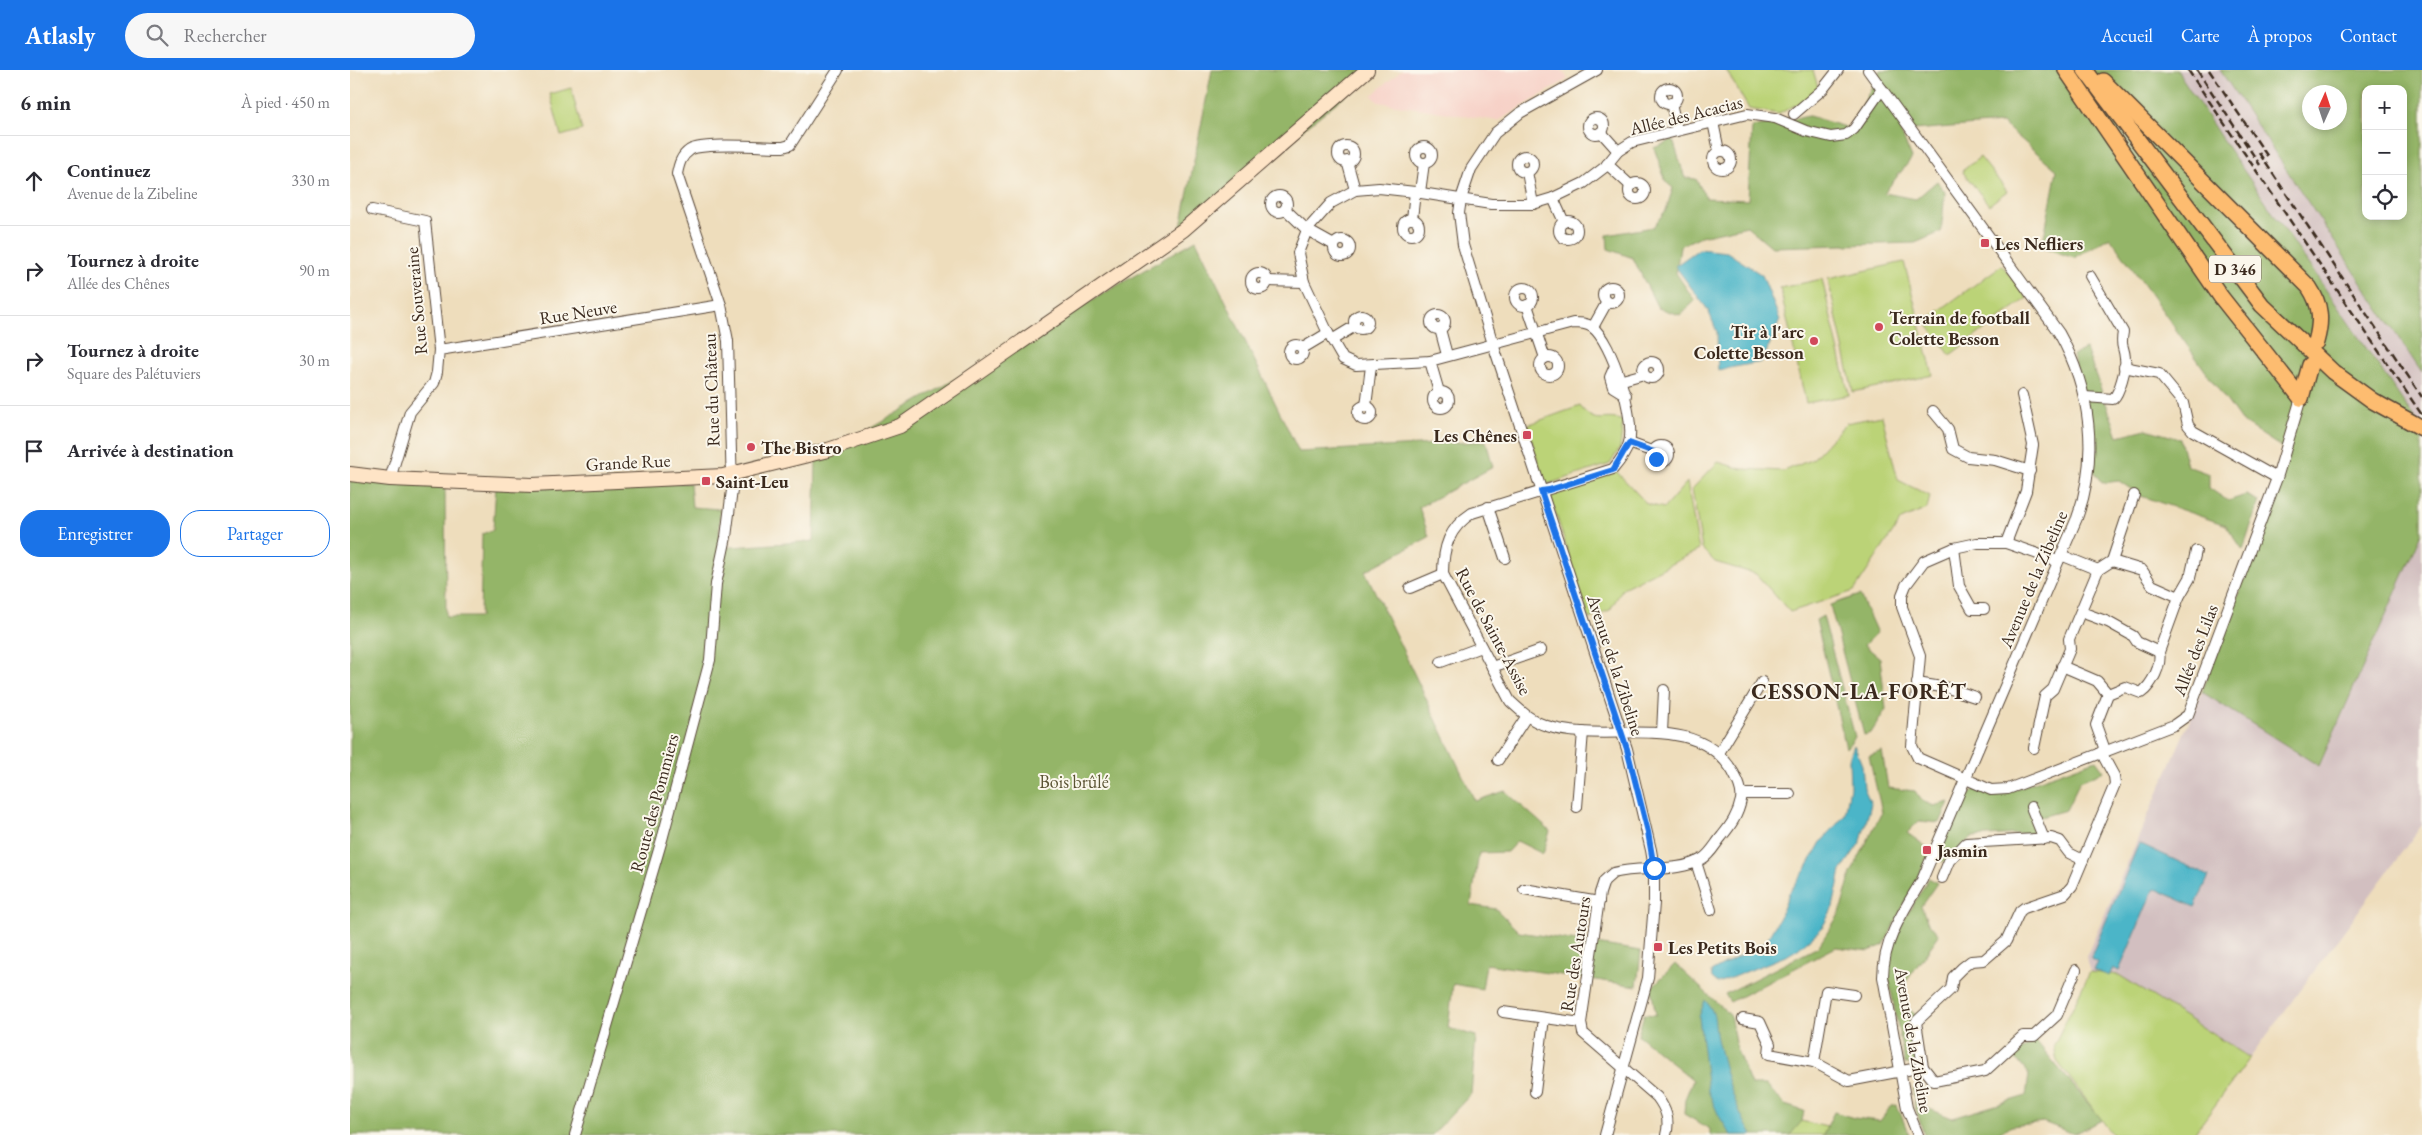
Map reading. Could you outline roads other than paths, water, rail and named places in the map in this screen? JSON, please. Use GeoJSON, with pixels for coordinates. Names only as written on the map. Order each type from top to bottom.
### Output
{"type":"FeatureCollection","features":[{"type":"Feature","properties":{"kind":"main road","name":"Grande Rue"},"geometry":{"type":"LineString","coordinates":[[350,474],[390,479],[532,485],[732,474],[828,450],[900,426],[1183,230],[1367,70]]}},
{"type":"Feature","properties":{"kind":"main road"},"geometry":{"type":"LineString","coordinates":[[2066,70],[2221,297],[2301,398]]}},
{"type":"Feature","properties":{"kind":"main road","name":"D 346"},"geometry":{"type":"LineString","coordinates":[[2086,70],[2262,304],[2298,341],[2333,372],[2373,401],[2422,428]]}},
{"type":"Feature","properties":{"kind":"main road"},"geometry":{"type":"LineString","coordinates":[[2092,70],[2309,287],[2316,298],[2320,315],[2316,342]]}},
{"type":"Feature","properties":{"kind":"main road"},"geometry":{"type":"LineString","coordinates":[[2301,398],[2310,365]]}},
{"type":"Feature","properties":{"kind":"street","name":"Rue du Château"},"geometry":{"type":"LineString","coordinates":[[732,474],[728,341],[721,305],[677,174],[683,156],[698,146],[783,147],[790,145],[838,70]]}},
{"type":"Feature","properties":{"kind":"street","name":"Avenue de la Zibeline"},"geometry":{"type":"LineString","coordinates":[[1597,70],[1520,113],[1495,133],[1471,169],[1461,199],[1459,213],[1463,245],[1493,344],[1620,732],[1642,805],[1654,868],[1653,944],[1649,973],[1605,1135]]}},
{"type":"Feature","properties":{"kind":"street"},"geometry":{"type":"LineString","coordinates":[[1794,114],[1823,89],[1838,70]]}},
{"type":"Feature","properties":{"kind":"street","name":"Avenue de la Zibeline"},"geometry":{"type":"LineString","coordinates":[[1868,70],[1879,93],[2059,333],[2077,372],[2085,397],[2089,435],[2087,479],[2077,518],[1922,880],[1893,933],[1884,960],[1883,977],[1909,1116],[1918,1135]]}},
{"type":"Feature","properties":{"kind":"street","name":"Allée des Acacias"},"geometry":{"type":"LineString","coordinates":[[1355,190],[1379,188],[1418,192],[1508,206],[1533,204],[1553,198],[1584,183],[1607,164],[1618,151],[1641,140],[1747,114],[1775,118],[1806,131],[1831,138],[1846,136],[1879,93]]}},
{"type":"Feature","properties":{"kind":"street"},"geometry":{"type":"LineString","coordinates":[[1671,103],[1677,130]]}},
{"type":"Feature","properties":{"kind":"street"},"geometry":{"type":"LineString","coordinates":[[1713,122],[1719,152]]}},
{"type":"Feature","properties":{"kind":"street"},"geometry":{"type":"LineString","coordinates":[[1601,132],[1618,151]]}},
{"type":"Feature","properties":{"kind":"street"},"geometry":{"type":"LineString","coordinates":[[1348,161],[1355,190],[1331,203],[1307,230],[1298,253],[1304,282],[1343,359],[1356,365],[1371,366],[1430,361],[1447,355],[1538,334],[1573,323],[1593,327],[1607,348],[1626,395],[1630,416],[1629,443],[1654,452]]}},
{"type":"Feature","properties":{"kind":"street"},"geometry":{"type":"LineString","coordinates":[[1412,219],[1424,163]]}},
{"type":"Feature","properties":{"kind":"street"},"geometry":{"type":"LineString","coordinates":[[1607,164],[1631,186]]}},
{"type":"Feature","properties":{"kind":"street"},"geometry":{"type":"LineString","coordinates":[[1527,172],[1533,204]]}},
{"type":"Feature","properties":{"kind":"street"},"geometry":{"type":"LineString","coordinates":[[1553,198],[1564,222]]}},
{"type":"Feature","properties":{"kind":"street"},"geometry":{"type":"LineString","coordinates":[[1285,209],[1307,230],[1334,245]]}},
{"type":"Feature","properties":{"kind":"street","name":"Rue Souveraine"},"geometry":{"type":"LineString","coordinates":[[372,210],[425,221],[439,350],[434,383],[410,412],[390,479]]}},
{"type":"Feature","properties":{"kind":"street"},"geometry":{"type":"LineString","coordinates":[[2085,397],[2113,399],[2118,394],[2126,359],[2121,346],[2123,332],[2090,276]]}},
{"type":"Feature","properties":{"kind":"street"},"geometry":{"type":"LineString","coordinates":[[1266,281],[1304,282]]}},
{"type":"Feature","properties":{"kind":"street"},"geometry":{"type":"LineString","coordinates":[[1593,327],[1607,302]]}},
{"type":"Feature","properties":{"kind":"street","name":"Rue Neuve"},"geometry":{"type":"LineString","coordinates":[[439,350],[721,305]]}},
{"type":"Feature","properties":{"kind":"street"},"geometry":{"type":"LineString","coordinates":[[1527,305],[1545,358]]}},
{"type":"Feature","properties":{"kind":"street"},"geometry":{"type":"LineString","coordinates":[[1302,348],[1355,326]]}},
{"type":"Feature","properties":{"kind":"street"},"geometry":{"type":"LineString","coordinates":[[1440,329],[1447,355]]}},
{"type":"Feature","properties":{"kind":"street"},"geometry":{"type":"LineString","coordinates":[[1430,361],[1439,392]]}},
{"type":"Feature","properties":{"kind":"street"},"geometry":{"type":"LineString","coordinates":[[1366,406],[1371,366]]}},
{"type":"Feature","properties":{"kind":"street"},"geometry":{"type":"LineString","coordinates":[[2124,367],[2159,374],[2183,403],[2188,426],[2277,478]]}},
{"type":"Feature","properties":{"kind":"street"},"geometry":{"type":"LineString","coordinates":[[1614,368],[1610,377],[1613,387],[1626,395]]}},
{"type":"Feature","properties":{"kind":"street"},"geometry":{"type":"LineString","coordinates":[[1619,381],[1644,374]]}},
{"type":"Feature","properties":{"kind":"street"},"geometry":{"type":"LineString","coordinates":[[2006,543],[2026,491],[2033,445],[2022,395]]}},
{"type":"Feature","properties":{"kind":"street","name":"Allée des Lilas"},"geometry":{"type":"LineString","coordinates":[[1917,683],[1912,746],[1915,756],[1991,790],[2008,789],[2174,725],[2188,715],[2277,478],[2301,398]]}},
{"type":"Feature","properties":{"kind":"street"},"geometry":{"type":"LineString","coordinates":[[1933,411],[1948,429],[1954,449],[1968,457],[1995,460],[2030,471]]}},
{"type":"Feature","properties":{"kind":"street","name":"Rue de Sainte-Assise"},"geometry":{"type":"LineString","coordinates":[[1629,443],[1613,470],[1472,513],[1459,521],[1448,536],[1443,554],[1443,574],[1510,701],[1526,717],[1548,726],[1583,732],[1662,733],[1687,738],[1719,753]]}},
{"type":"Feature","properties":{"kind":"street","name":"Route des Pommiers"},"geometry":{"type":"LineString","coordinates":[[575,1135],[663,836],[710,660],[716,584],[726,537],[732,474]]}},
{"type":"Feature","properties":{"kind":"street"},"geometry":{"type":"LineString","coordinates":[[2034,748],[2045,696],[2053,689],[2070,649],[2069,639],[2098,570],[2112,561],[2134,495]]}},
{"type":"Feature","properties":{"kind":"street"},"geometry":{"type":"LineString","coordinates":[[1488,508],[1505,558]]}},
{"type":"Feature","properties":{"kind":"street"},"geometry":{"type":"LineString","coordinates":[[1975,696],[1948,688],[1917,683],[1920,656],[1916,639],[1902,607],[1902,594],[1906,585],[1924,560],[1954,548],[1977,544],[2006,543],[2098,570]]}},
{"type":"Feature","properties":{"kind":"street"},"geometry":{"type":"LineString","coordinates":[[1954,548],[1959,586],[1972,609],[1984,609]]}},
{"type":"Feature","properties":{"kind":"street"},"geometry":{"type":"LineString","coordinates":[[2076,970],[2057,1015],[2034,1036],[2023,1036],[1985,1071],[1934,1081],[1923,1067],[1916,1022],[1951,989],[1954,977],[1962,968],[1972,961],[1984,960],[2006,941],[2020,911],[2069,891],[2115,784],[2114,776],[2103,751],[2096,725],[2108,694],[2125,687],[2141,692],[2148,687],[2160,660],[2159,652],[2179,597],[2190,578],[2196,551]]}},
{"type":"Feature","properties":{"kind":"street"},"geometry":{"type":"LineString","coordinates":[[2112,561],[2142,570],[2152,585],[2179,597]]}},
{"type":"Feature","properties":{"kind":"street"},"geometry":{"type":"LineString","coordinates":[[1410,588],[1443,574]]}},
{"type":"Feature","properties":{"kind":"street"},"geometry":{"type":"LineString","coordinates":[[2081,612],[2108,622],[2133,636],[2137,642],[2159,652]]}},
{"type":"Feature","properties":{"kind":"street"},"geometry":{"type":"LineString","coordinates":[[1441,662],[1481,648]]}},
{"type":"Feature","properties":{"kind":"street"},"geometry":{"type":"LineString","coordinates":[[1492,667],[1541,650]]}},
{"type":"Feature","properties":{"kind":"street"},"geometry":{"type":"LineString","coordinates":[[2062,666],[2097,682],[2108,694]]}},
{"type":"Feature","properties":{"kind":"street"},"geometry":{"type":"LineString","coordinates":[[1711,910],[1696,862],[1704,859],[1730,826],[1739,811],[1742,794],[1736,777],[1719,753],[1762,682]]}},
{"type":"Feature","properties":{"kind":"street"},"geometry":{"type":"LineString","coordinates":[[1662,733],[1664,690]]}},
{"type":"Feature","properties":{"kind":"street"},"geometry":{"type":"LineString","coordinates":[[1498,760],[1526,717]]}},
{"type":"Feature","properties":{"kind":"street"},"geometry":{"type":"LineString","coordinates":[[1577,807],[1583,732]]}},
{"type":"Feature","properties":{"kind":"street"},"geometry":{"type":"LineString","coordinates":[[1742,794],[1790,794]]}},
{"type":"Feature","properties":{"kind":"street"},"geometry":{"type":"LineString","coordinates":[[2031,807],[2044,839]]}},
{"type":"Feature","properties":{"kind":"street"},"geometry":{"type":"LineString","coordinates":[[1942,878],[1949,861],[1966,843],[2044,839],[2060,841],[2068,853],[2083,860]]}},
{"type":"Feature","properties":{"kind":"street","name":"Rue des Autours"},"geometry":{"type":"LineString","coordinates":[[1666,1135],[1668,1117],[1664,1106],[1657,1097],[1624,1067],[1583,1033],[1581,1023],[1599,902],[1604,881],[1613,873],[1687,865],[1696,862]]}},
{"type":"Feature","properties":{"kind":"street"},"geometry":{"type":"LineString","coordinates":[[1524,889],[1599,902]]}},
{"type":"Feature","properties":{"kind":"street"},"geometry":{"type":"LineString","coordinates":[[1814,1062],[1826,991],[1854,995]]}},
{"type":"Feature","properties":{"kind":"street"},"geometry":{"type":"LineString","coordinates":[[1503,1012],[1581,1023]]}},
{"type":"Feature","properties":{"kind":"street"},"geometry":{"type":"LineString","coordinates":[[1535,1092],[1544,1018]]}},
{"type":"Feature","properties":{"kind":"street"},"geometry":{"type":"LineString","coordinates":[[1743,1019],[1760,1022],[1770,1044],[1769,1054],[1814,1062],[1849,1081],[1923,1067]]}},
{"type":"Feature","properties":{"kind":"water"},"geometry":{"type":"Polygon","coordinates":[[[1699,249],[1727,252],[1762,275],[1780,320],[1762,362],[1718,370],[1717,332],[1708,310],[1675,266],[1699,249]]]}},
{"type":"Feature","properties":{"kind":"water"},"geometry":{"type":"Polygon","coordinates":[[[1854,745],[1862,765],[1864,788],[1871,804],[1861,841],[1841,871],[1833,907],[1822,928],[1798,949],[1788,955],[1718,983],[1712,978],[1711,972],[1766,941],[1780,917],[1789,893],[1806,869],[1821,842],[1845,815],[1850,787],[1849,759],[1854,745]]]}},
{"type":"Feature","properties":{"kind":"water"},"geometry":{"type":"Polygon","coordinates":[[[2139,843],[2209,876],[2195,907],[2154,888],[2119,971],[2113,968],[2109,976],[2094,970],[2098,962],[2092,959],[2092,954],[2139,843]]]}},
{"type":"Feature","properties":{"kind":"water"},"geometry":{"type":"Polygon","coordinates":[[[1705,1000],[1713,1015],[1723,1064],[1731,1088],[1740,1112],[1752,1135],[1731,1135],[1719,1116],[1708,1091],[1699,1017],[1705,1000]]]}},
{"type":"Feature","properties":{"kind":"railway"},"geometry":{"type":"LineString","coordinates":[[2188,70],[2422,415]]}},
{"type":"Feature","properties":{"kind":"railway"},"geometry":{"type":"LineString","coordinates":[[2197,70],[2260,165]]}},
{"type":"Feature","properties":{"kind":"railway"},"geometry":{"type":"LineString","coordinates":[[2209,70],[2268,157]]}},
{"type":"Feature","properties":{"kind":"railway"},"geometry":{"type":"LineString","coordinates":[[2259,153],[2422,397]]}},
{"type":"Feature","properties":{"kind":"place","name":"Les Nefliers"},"geometry":{"type":"Point","coordinates":[1985,243]}},
{"type":"Feature","properties":{"kind":"place","name":"Terrain de football Colette Besson"},"geometry":{"type":"Point","coordinates":[1879,327]}},
{"type":"Feature","properties":{"kind":"place","name":"Tir à l'arc Colette Besson"},"geometry":{"type":"Point","coordinates":[1814,341]}},
{"type":"Feature","properties":{"kind":"place","name":"Les Chênes"},"geometry":{"type":"Point","coordinates":[1527,435]}},
{"type":"Feature","properties":{"kind":"place","name":"The Bistro"},"geometry":{"type":"Point","coordinates":[751,447]}},
{"type":"Feature","properties":{"kind":"place","name":"Saint-Leu"},"geometry":{"type":"Point","coordinates":[706,481]}},
{"type":"Feature","properties":{"kind":"place","name":"Jasmin"},"geometry":{"type":"Point","coordinates":[1927,850]}},
{"type":"Feature","properties":{"kind":"place","name":"Les Petits Bois"},"geometry":{"type":"Point","coordinates":[1658,947]}},
{"type":"Feature","properties":{"kind":"district","name":"CESSON-LA-FORÊT"},"geometry":{"type":"Point","coordinates":[1859,691]}},
{"type":"Feature","properties":{"kind":"park label","name":"Bois brûlé"},"geometry":{"type":"Point","coordinates":[1074,781]}}]}
